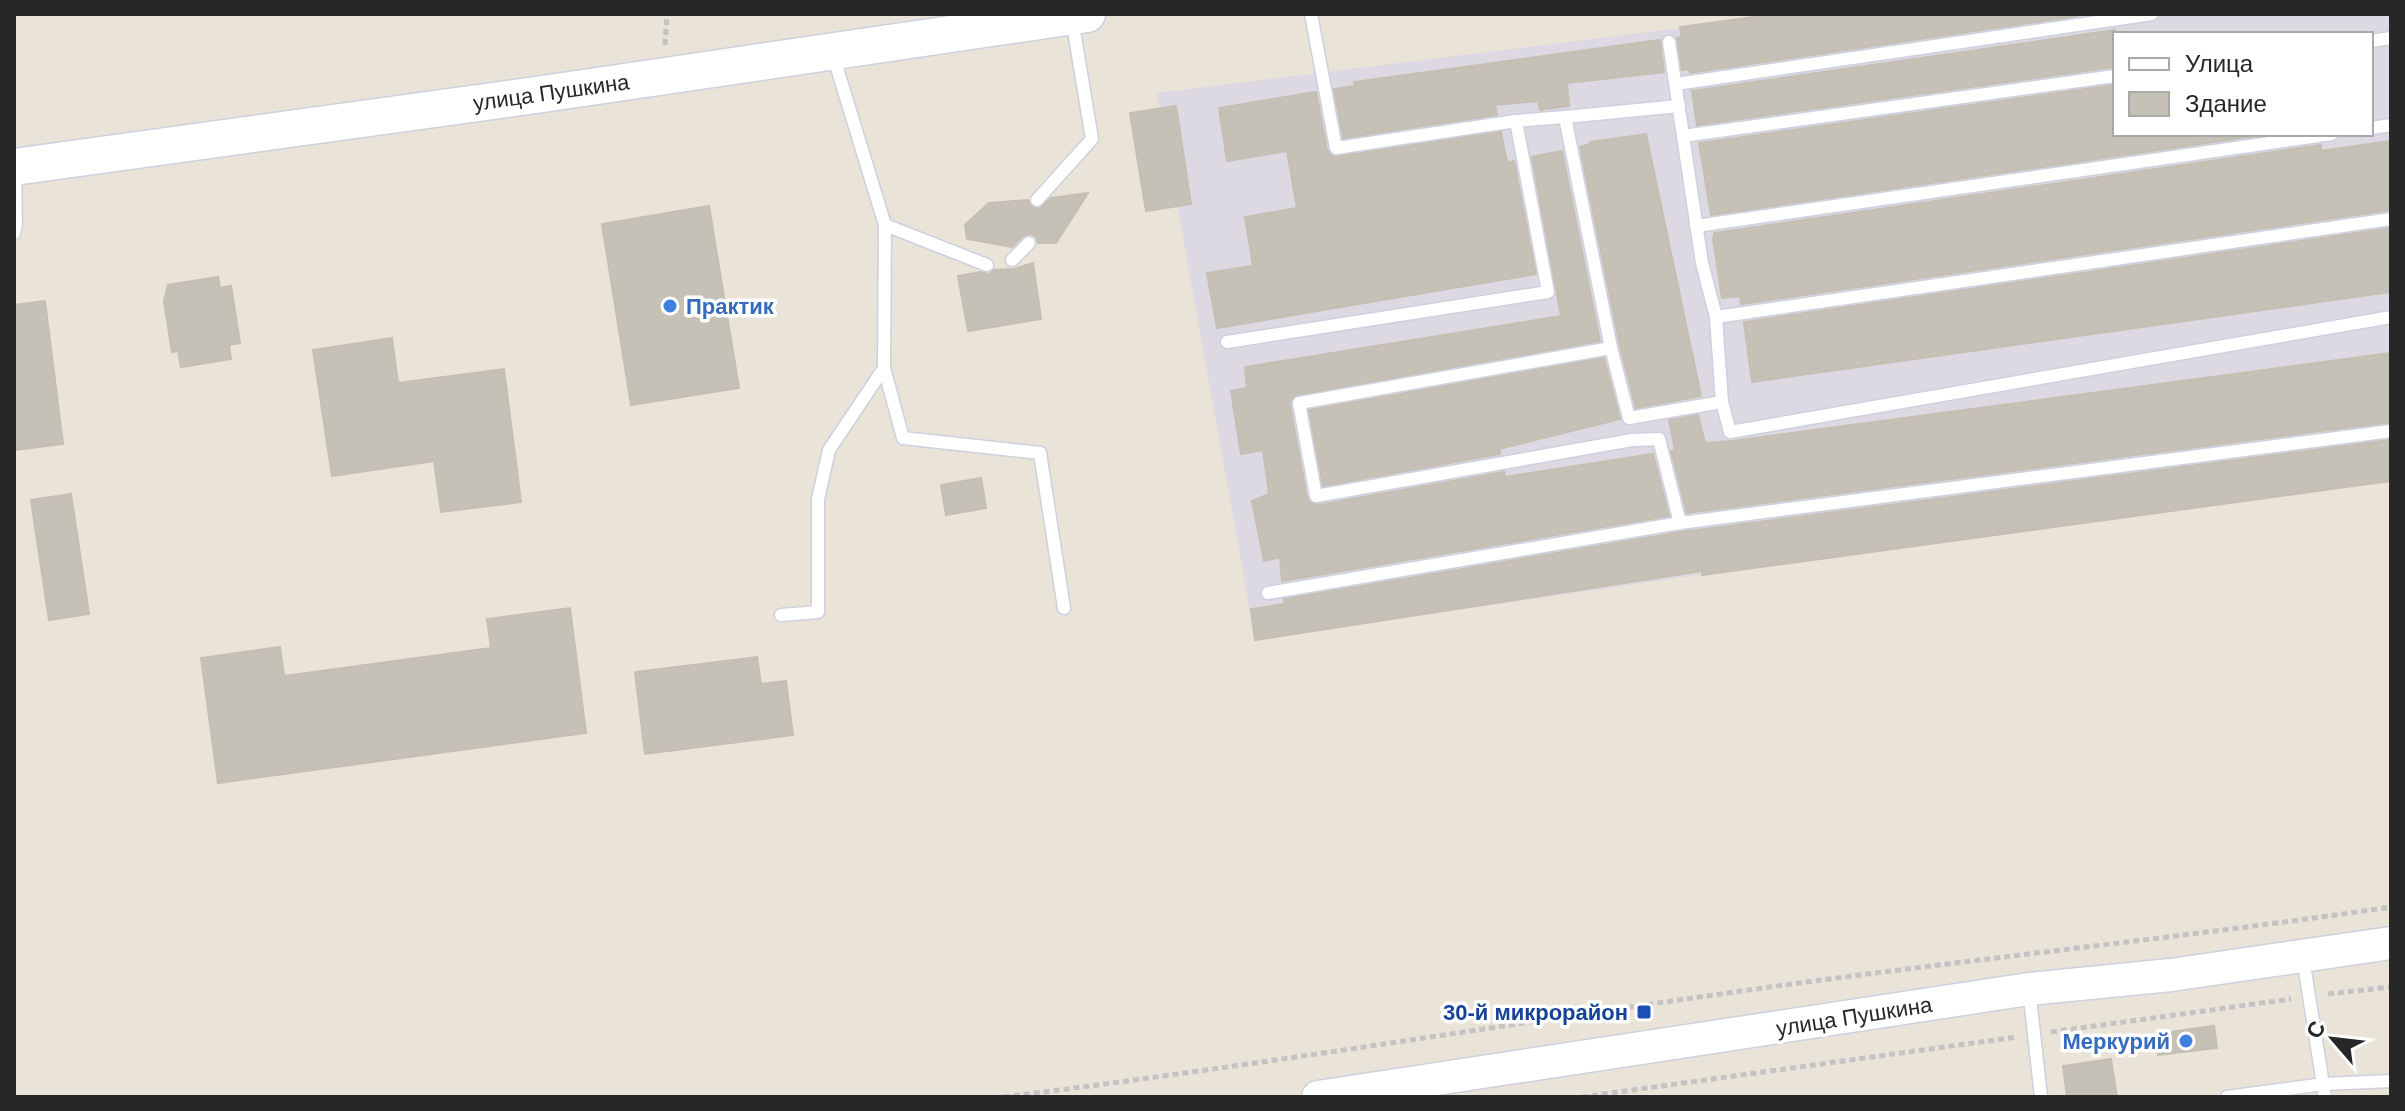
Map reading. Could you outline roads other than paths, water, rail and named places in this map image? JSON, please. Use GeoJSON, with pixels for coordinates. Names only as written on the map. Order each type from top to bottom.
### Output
{"type":"FeatureCollection","features":[{"type":"Feature","properties":{"kind":"main road","name":"улица Пушкина"},"geometry":{"type":"LineString","coordinates":[[15,167],[1079,15]]}},
{"type":"Feature","properties":{"kind":"street","name":"улица Пушкина"},"geometry":{"type":"LineString","coordinates":[[1318,1097],[2029,989],[2171,975],[2391,943]]}},
{"type":"Feature","properties":{"kind":"lane"},"geometry":{"type":"LineString","coordinates":[[1311,14],[1336,148],[1516,121],[1679,106]]}},
{"type":"Feature","properties":{"kind":"lane"},"geometry":{"type":"LineString","coordinates":[[1676,84],[2152,14]]}},
{"type":"Feature","properties":{"kind":"lane"},"geometry":{"type":"LineString","coordinates":[[1037,200],[1092,139],[1079,15]]}},
{"type":"Feature","properties":{"kind":"lane"},"geometry":{"type":"LineString","coordinates":[[1669,42],[1702,263],[1716,317],[1722,402],[1730,432],[2391,317]]}},
{"type":"Feature","properties":{"kind":"lane"},"geometry":{"type":"LineString","coordinates":[[832,52],[885,225],[884,368],[903,438],[1040,453],[1064,608]]}},
{"type":"Feature","properties":{"kind":"lane"},"geometry":{"type":"LineString","coordinates":[[1683,136],[2113,76]]}},
{"type":"Feature","properties":{"kind":"lane"},"geometry":{"type":"LineString","coordinates":[[1565,117],[1632,440]]}},
{"type":"Feature","properties":{"kind":"lane"},"geometry":{"type":"LineString","coordinates":[[1227,342],[1548,292],[1516,121]]}},
{"type":"Feature","properties":{"kind":"lane"},"geometry":{"type":"LineString","coordinates":[[1696,226],[2318,136]]}},
{"type":"Feature","properties":{"kind":"lane"},"geometry":{"type":"LineString","coordinates":[[14,233],[15,167]]}},
{"type":"Feature","properties":{"kind":"lane"},"geometry":{"type":"LineString","coordinates":[[1716,317],[2391,219]]}},
{"type":"Feature","properties":{"kind":"lane"},"geometry":{"type":"LineString","coordinates":[[885,225],[987,265]]}},
{"type":"Feature","properties":{"kind":"lane"},"geometry":{"type":"LineString","coordinates":[[1012,260],[1029,243]]}},
{"type":"Feature","properties":{"kind":"lane"},"geometry":{"type":"LineString","coordinates":[[1611,348],[1299,403],[1316,496],[1632,440],[1659,439],[1680,523]]}},
{"type":"Feature","properties":{"kind":"lane"},"geometry":{"type":"LineString","coordinates":[[781,615],[818,612],[818,499],[829,450],[884,368]]}},
{"type":"Feature","properties":{"kind":"lane"},"geometry":{"type":"LineString","coordinates":[[1629,418],[1722,402]]}},
{"type":"Feature","properties":{"kind":"lane"},"geometry":{"type":"LineString","coordinates":[[1268,593],[1680,523],[2391,431]]}},
{"type":"Feature","properties":{"kind":"lane"},"geometry":{"type":"LineString","coordinates":[[2302,955],[2324,1090]]}},
{"type":"Feature","properties":{"kind":"lane"},"geometry":{"type":"LineString","coordinates":[[2029,989],[2041,1097]]}},
{"type":"Feature","properties":{"kind":"lane"},"geometry":{"type":"LineString","coordinates":[[2227,1097],[2324,1090],[2391,1081]]}},
{"type":"Feature","properties":{"kind":"place","name":"Практик"},"geometry":{"type":"Point","coordinates":[670,306]}},
{"type":"Feature","properties":{"kind":"place","name":"30-й микрорайон"},"geometry":{"type":"Point","coordinates":[1644,1012]}},
{"type":"Feature","properties":{"kind":"place","name":"Меркурий"},"geometry":{"type":"Point","coordinates":[2186,1041]}}]}
